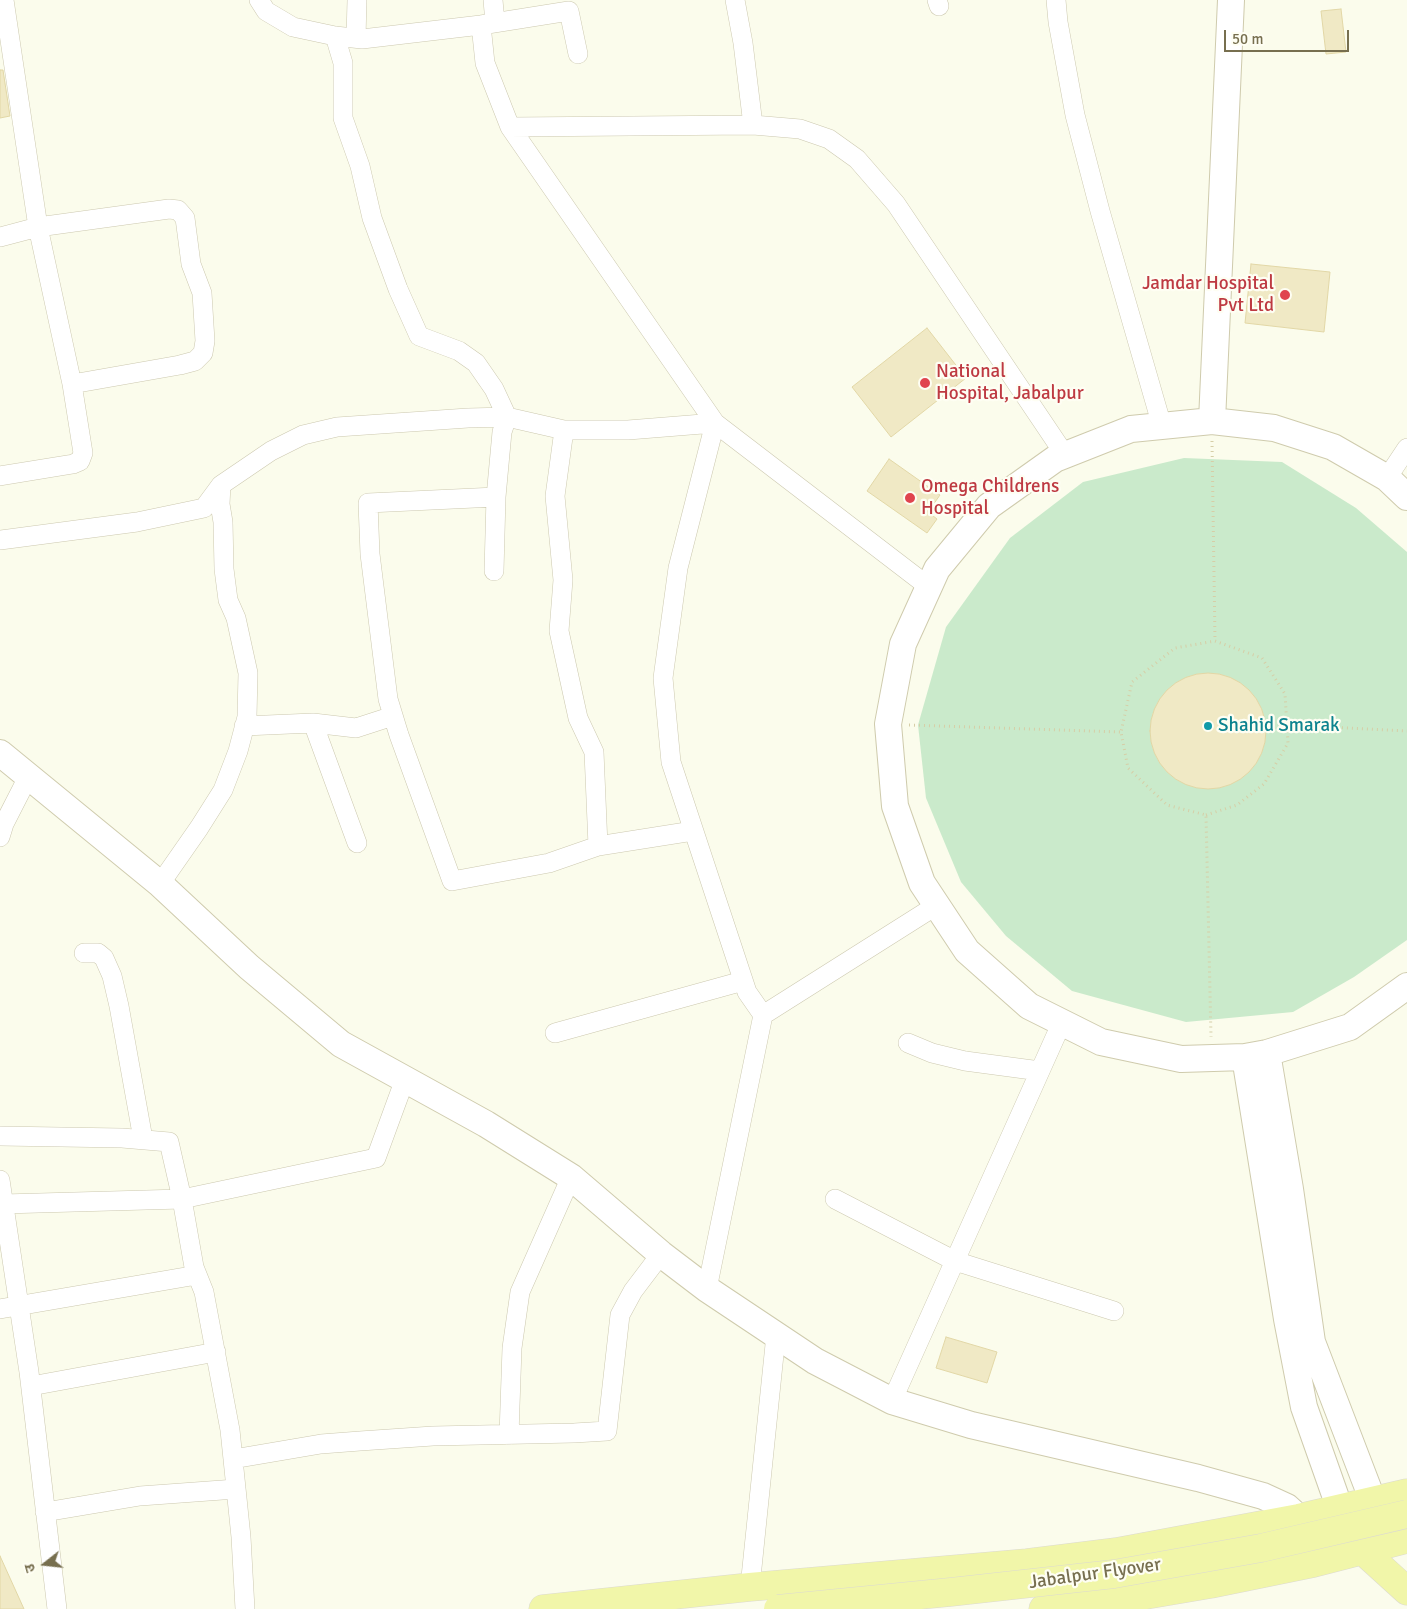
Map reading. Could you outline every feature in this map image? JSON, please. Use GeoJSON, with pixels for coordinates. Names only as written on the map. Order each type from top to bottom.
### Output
{"type":"FeatureCollection","features":[{"type":"Feature","properties":{"kind":"main road"},"geometry":{"type":"LineString","coordinates":[[543,1609],[750,1586],[1027,1563],[1116,1552],[1299,1518],[1407,1493]]}},
{"type":"Feature","properties":{"kind":"main road"},"geometry":{"type":"LineString","coordinates":[[1043,1609],[1134,1597],[1211,1584],[1314,1564],[1405,1542],[1373,1501]]}},
{"type":"Feature","properties":{"kind":"main road"},"geometry":{"type":"LineString","coordinates":[[1340,1509],[1363,1551],[1407,1591]]}},
{"type":"Feature","properties":{"kind":"main road","name":"Jabalpur Flyover"},"geometry":{"type":"LineString","coordinates":[[778,1609],[1114,1574],[1262,1548],[1407,1514]]}},
{"type":"Feature","properties":{"kind":"street"},"geometry":{"type":"LineString","coordinates":[[0,476],[73,464],[80,461],[83,454],[72,384],[38,227],[4,0]]}},
{"type":"Feature","properties":{"kind":"street"},"geometry":{"type":"LineString","coordinates":[[259,0],[266,11],[293,26],[335,36],[356,38],[380,37],[488,24],[569,11],[578,54]]}},
{"type":"Feature","properties":{"kind":"street"},"geometry":{"type":"LineString","coordinates":[[356,38],[357,0]]}},
{"type":"Feature","properties":{"kind":"street"},"geometry":{"type":"LineString","coordinates":[[493,0],[488,24],[485,63],[510,127],[715,423],[929,587]]}},
{"type":"Feature","properties":{"kind":"street"},"geometry":{"type":"LineString","coordinates":[[735,0],[743,43],[753,125]]}},
{"type":"Feature","properties":{"kind":"street"},"geometry":{"type":"LineString","coordinates":[[1056,0],[1058,22],[1075,115],[1100,211],[1162,426]]}},
{"type":"Feature","properties":{"kind":"street"},"geometry":{"type":"LineString","coordinates":[[1212,421],[1231,0]]}},
{"type":"Feature","properties":{"kind":"street"},"geometry":{"type":"LineString","coordinates":[[335,36],[343,63],[344,118],[360,166],[372,218],[398,289],[419,336],[459,351],[476,363],[494,389],[507,417],[502,432],[496,497],[494,571]]}},
{"type":"Feature","properties":{"kind":"street"},"geometry":{"type":"LineString","coordinates":[[510,127],[753,125],[800,129],[829,139],[857,159],[896,204],[1065,455]]}},
{"type":"Feature","properties":{"kind":"street"},"geometry":{"type":"LineString","coordinates":[[0,237],[38,227],[169,209],[178,210],[185,218],[191,264],[202,293],[205,341],[203,353],[195,361],[180,365],[72,384]]}},
{"type":"Feature","properties":{"kind":"street"},"geometry":{"type":"LineString","coordinates":[[0,540],[118,525],[204,508],[221,485],[271,452],[303,435],[337,428],[468,418],[507,417],[564,430],[628,430],[715,423]]}},
{"type":"Feature","properties":{"kind":"street"},"geometry":{"type":"LineString","coordinates":[[1406,989],[1350,1027],[1256,1055],[1212,1058],[1181,1059],[1102,1042],[1029,1006],[967,951],[922,883],[895,806],[888,724],[902,644],[937,569],[989,506],[1055,459],[1131,429],[1212,421],[1274,428],[1333,447],[1388,478],[1407,497]]}},
{"type":"Feature","properties":{"kind":"street"},"geometry":{"type":"LineString","coordinates":[[715,423],[678,568],[663,678],[671,762],[747,992],[763,1015]]}},
{"type":"Feature","properties":{"kind":"street"},"geometry":{"type":"LineString","coordinates":[[564,430],[554,496],[563,580],[559,631],[578,718],[594,752],[598,846]]}},
{"type":"Feature","properties":{"kind":"street"},"geometry":{"type":"LineString","coordinates":[[1388,478],[1407,448]]}},
{"type":"Feature","properties":{"kind":"street"},"geometry":{"type":"LineString","coordinates":[[160,884],[223,790],[238,751],[247,717],[248,673],[236,618],[228,600],[224,569],[223,522],[220,504],[221,485]]}},
{"type":"Feature","properties":{"kind":"street"},"geometry":{"type":"LineString","coordinates":[[496,497],[368,503],[370,554],[387,690],[393,716],[452,881],[549,863],[598,846],[693,831]]}},
{"type":"Feature","properties":{"kind":"street"},"geometry":{"type":"LineString","coordinates":[[244,726],[313,723],[356,728],[393,716]]}},
{"type":"Feature","properties":{"kind":"street"},"geometry":{"type":"LineString","coordinates":[[313,723],[356,843]]}},
{"type":"Feature","properties":{"kind":"street"},"geometry":{"type":"LineString","coordinates":[[0,753],[160,884],[249,967],[341,1044],[486,1124],[571,1177],[661,1254],[707,1289],[814,1361],[892,1401],[971,1425],[1198,1478],[1263,1496],[1287,1507],[1299,1518],[1314,1564]]}},
{"type":"Feature","properties":{"kind":"street"},"geometry":{"type":"LineString","coordinates":[[0,837],[4,824],[28,777]]}},
{"type":"Feature","properties":{"kind":"street"},"geometry":{"type":"LineString","coordinates":[[707,1289],[763,1015],[936,905]]}},
{"type":"Feature","properties":{"kind":"street"},"geometry":{"type":"LineString","coordinates":[[84,953],[98,953],[104,958],[112,976],[143,1139]]}},
{"type":"Feature","properties":{"kind":"street"},"geometry":{"type":"LineString","coordinates":[[555,1033],[743,980]]}},
{"type":"Feature","properties":{"kind":"street"},"geometry":{"type":"LineString","coordinates":[[892,1401],[1062,1022]]}},
{"type":"Feature","properties":{"kind":"street"},"geometry":{"type":"LineString","coordinates":[[908,1043],[932,1053],[965,1061],[1040,1071]]}},
{"type":"Feature","properties":{"kind":"street"},"geometry":{"type":"LineString","coordinates":[[1256,1055],[1290,1189],[1312,1342],[1373,1501]]}},
{"type":"Feature","properties":{"kind":"street"},"geometry":{"type":"LineString","coordinates":[[1256,1055],[1287,1319],[1304,1408],[1340,1509]]}},
{"type":"Feature","properties":{"kind":"street"},"geometry":{"type":"LineString","coordinates":[[3,1204],[182,1198],[376,1158],[404,1079]]}},
{"type":"Feature","properties":{"kind":"street"},"geometry":{"type":"LineString","coordinates":[[0,1136],[122,1138],[169,1142],[182,1198],[194,1267],[204,1292],[230,1430],[241,1537],[245,1609]]}},
{"type":"Feature","properties":{"kind":"street"},"geometry":{"type":"LineString","coordinates":[[509,1434],[512,1348],[520,1292],[571,1177]]}},
{"type":"Feature","properties":{"kind":"street"},"geometry":{"type":"LineString","coordinates":[[0,1180],[30,1386],[57,1609]]}},
{"type":"Feature","properties":{"kind":"street"},"geometry":{"type":"LineString","coordinates":[[835,1199],[955,1261],[1114,1311]]}},
{"type":"Feature","properties":{"kind":"street"},"geometry":{"type":"LineString","coordinates":[[233,1460],[321,1444],[433,1436],[607,1431],[620,1315],[634,1291],[661,1254]]}},
{"type":"Feature","properties":{"kind":"street"},"geometry":{"type":"LineString","coordinates":[[0,1309],[197,1274]]}},
{"type":"Feature","properties":{"kind":"street"},"geometry":{"type":"LineString","coordinates":[[750,1586],[776,1335]]}},
{"type":"Feature","properties":{"kind":"street"},"geometry":{"type":"LineString","coordinates":[[30,1386],[216,1352]]}},
{"type":"Feature","properties":{"kind":"street"},"geometry":{"type":"LineString","coordinates":[[45,1512],[140,1496],[236,1489]]}},
{"type":"Feature","properties":{"kind":"street"},"geometry":{"type":"LineString","coordinates":[[1027,1563],[1034,1609]]}},
{"type":"Feature","properties":{"kind":"path"},"geometry":{"type":"LineString","coordinates":[[1212,421],[1215,641]]}},
{"type":"Feature","properties":{"kind":"path"},"geometry":{"type":"LineString","coordinates":[[1215,641],[1262,658],[1285,694],[1288,743],[1264,784],[1237,805],[1206,815],[1167,805],[1128,768],[1121,732],[1132,682],[1176,648],[1215,641]]}},
{"type":"Feature","properties":{"kind":"path"},"geometry":{"type":"LineString","coordinates":[[888,724],[1121,732]]}},
{"type":"Feature","properties":{"kind":"path"},"geometry":{"type":"LineString","coordinates":[[1287,726],[1407,731]]}},
{"type":"Feature","properties":{"kind":"path"},"geometry":{"type":"LineString","coordinates":[[1206,815],[1212,1058]]}},
{"type":"Feature","properties":{"kind":"green space"},"geometry":{"type":"Polygon","coordinates":[[[1184,458],[1282,462],[1356,508],[1407,552],[1407,940],[1354,977],[1293,1012],[1186,1022],[1072,991],[1006,936],[961,882],[926,798],[918,725],[946,627],[1010,538],[1083,482],[1184,458]]]}},
{"type":"Feature","properties":{"kind":"building"},"geometry":{"type":"Polygon","coordinates":[[[1341,9],[1346,52],[1326,54],[1321,11],[1341,9]]]}},
{"type":"Feature","properties":{"kind":"building"},"geometry":{"type":"Polygon","coordinates":[[[0,70],[3,70],[10,116],[0,118],[0,70]]]}},
{"type":"Feature","properties":{"kind":"building"},"geometry":{"type":"Polygon","coordinates":[[[1251,264],[1330,272],[1324,332],[1245,323],[1251,264]]]}},
{"type":"Feature","properties":{"kind":"building"},"geometry":{"type":"Polygon","coordinates":[[[927,328],[966,378],[891,437],[852,387],[927,328]]]}},
{"type":"Feature","properties":{"kind":"building"},"geometry":{"type":"Polygon","coordinates":[[[889,459],[940,495],[928,512],[937,519],[927,533],[867,491],[889,459]]]}},
{"type":"Feature","properties":{"kind":"building","name":"Shahid Smarak"},"geometry":{"type":"Polygon","coordinates":[[[1208,673],[1230,677],[1240,682],[1249,690],[1257,699],[1262,709],[1266,731],[1262,753],[1257,763],[1249,772],[1240,780],[1230,785],[1208,789],[1186,785],[1176,780],[1167,772],[1159,763],[1154,753],[1150,731],[1154,709],[1159,699],[1167,690],[1176,682],[1186,677],[1208,673]]]}},
{"type":"Feature","properties":{"kind":"building"},"geometry":{"type":"Polygon","coordinates":[[[946,1337],[997,1352],[987,1383],[936,1368],[946,1337]]]}},
{"type":"Feature","properties":{"kind":"building"},"geometry":{"type":"Polygon","coordinates":[[[0,1556],[24,1609],[0,1609],[0,1556]]]}},
{"type":"Feature","properties":{"kind":"place","name":"Jamdar Hospital Pvt Ltd"},"geometry":{"type":"Point","coordinates":[1285,295]}},
{"type":"Feature","properties":{"kind":"place","name":"National Hospital, Jabalpur"},"geometry":{"type":"Point","coordinates":[925,383]}},
{"type":"Feature","properties":{"kind":"place","name":"Omega Childrens Hospital"},"geometry":{"type":"Point","coordinates":[910,498]}},
{"type":"Feature","properties":{"kind":"place","name":"Shahid Smarak"},"geometry":{"type":"Point","coordinates":[1208,726]}}]}
